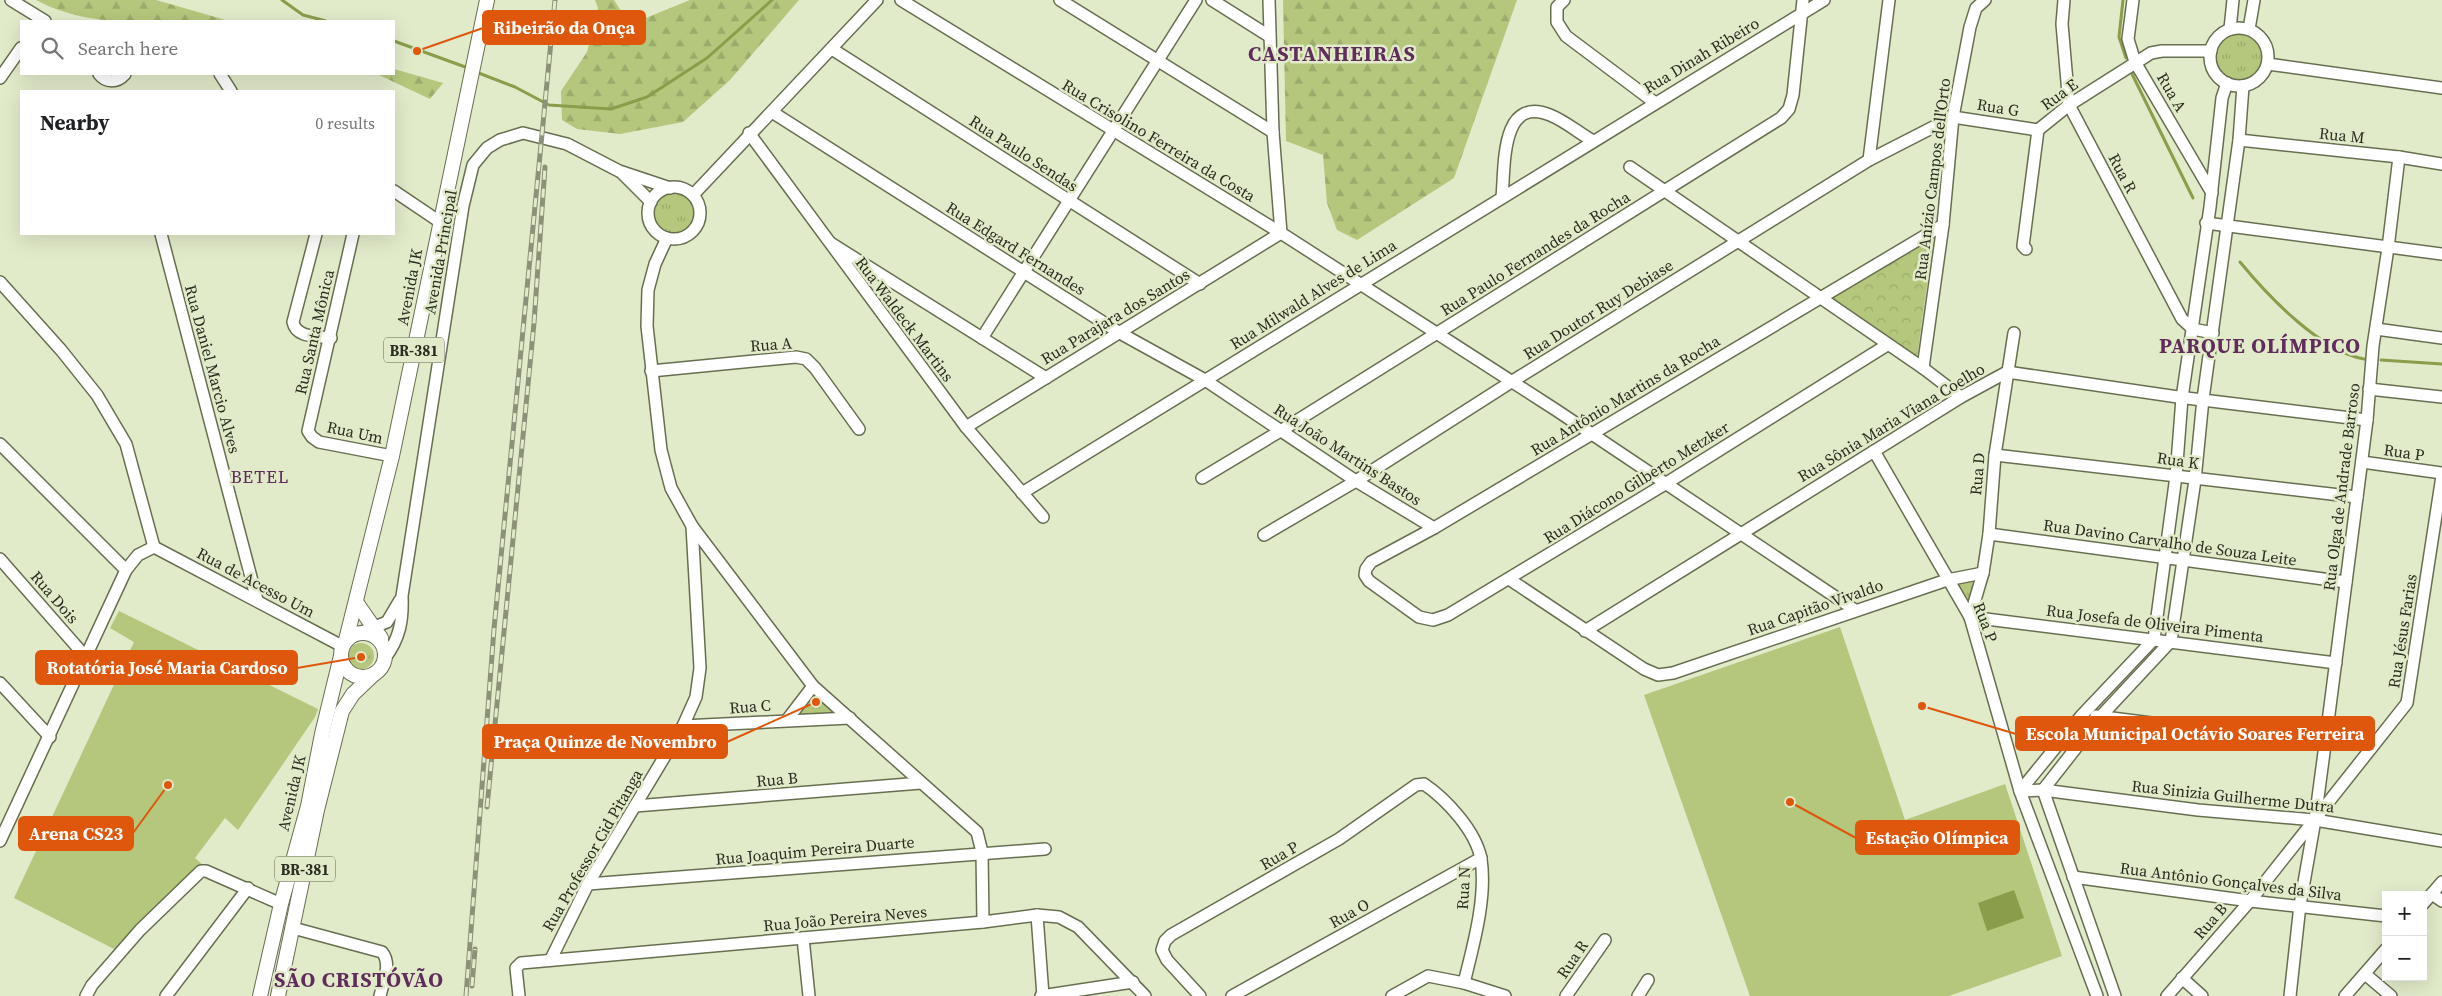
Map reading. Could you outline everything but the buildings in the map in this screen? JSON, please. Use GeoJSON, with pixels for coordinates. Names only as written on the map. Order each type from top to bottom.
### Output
{"type":"FeatureCollection","features":[{"type":"Feature","properties":{"kind":"main road","name":"Avenida JK"},"geometry":{"type":"LineString","coordinates":[[260,996],[281,904],[308,806],[323,726],[392,456],[487,0]]}},
{"type":"Feature","properties":{"kind":"main road"},"geometry":{"type":"LineString","coordinates":[[356,602],[380,634],[384,652]]}},
{"type":"Feature","properties":{"kind":"main road"},"geometry":{"type":"LineString","coordinates":[[374,674],[360,677],[350,673],[344,666],[343,648],[359,633],[373,635],[384,652]]}},
{"type":"Feature","properties":{"kind":"main road","name":"BR-381"},"geometry":{"type":"LineString","coordinates":[[374,674],[379,670],[384,652]]}},
{"type":"Feature","properties":{"kind":"main road","name":"Avenida JK"},"geometry":{"type":"LineString","coordinates":[[278,996],[317,810],[342,711],[353,694],[374,674]]}},
{"type":"Feature","properties":{"kind":"street"},"geometry":{"type":"LineString","coordinates":[[11,0],[41,20]]}},
{"type":"Feature","properties":{"kind":"street"},"geometry":{"type":"LineString","coordinates":[[693,195],[877,0]]}},
{"type":"Feature","properties":{"kind":"street","name":"Rua Crisolino Ferreira da Costa"},"geometry":{"type":"LineString","coordinates":[[902,0],[1281,233],[1592,434]]}},
{"type":"Feature","properties":{"kind":"street"},"geometry":{"type":"LineString","coordinates":[[1060,0],[1273,132]]}},
{"type":"Feature","properties":{"kind":"street"},"geometry":{"type":"LineString","coordinates":[[982,338],[1196,0]]}},
{"type":"Feature","properties":{"kind":"street"},"geometry":{"type":"LineString","coordinates":[[1212,0],[1269,36]]}},
{"type":"Feature","properties":{"kind":"street"},"geometry":{"type":"LineString","coordinates":[[1269,0],[1273,132],[1281,233]]}},
{"type":"Feature","properties":{"kind":"street"},"geometry":{"type":"LineString","coordinates":[[1564,0],[1557,7],[1557,22],[1566,36],[1654,102]]}},
{"type":"Feature","properties":{"kind":"street","name":"Rua Paulo Fernandes da Rocha"},"geometry":{"type":"LineString","coordinates":[[1202,478],[1437,334],[1781,118],[1789,109],[1794,95],[1803,0]]}},
{"type":"Feature","properties":{"kind":"street","name":"Rua Dinah Ribeiro"},"geometry":{"type":"LineString","coordinates":[[1621,123],[1824,0]]}},
{"type":"Feature","properties":{"kind":"street"},"geometry":{"type":"LineString","coordinates":[[1869,160],[1889,0]]}},
{"type":"Feature","properties":{"kind":"street","name":"Rua Anízio Campos dell'Orto"},"geometry":{"type":"LineString","coordinates":[[1923,368],[1943,225],[1953,117],[1970,27],[1976,8],[1986,0]]}},
{"type":"Feature","properties":{"kind":"street","name":"Rua R"},"geometry":{"type":"LineString","coordinates":[[2064,0],[2062,24],[2069,105],[2182,319],[2193,329]]}},
{"type":"Feature","properties":{"kind":"street","name":"Rua A"},"geometry":{"type":"LineString","coordinates":[[2133,0],[2128,39],[2135,62],[2212,193]]}},
{"type":"Feature","properties":{"kind":"street"},"geometry":{"type":"LineString","coordinates":[[2230,30],[2234,0]]}},
{"type":"Feature","properties":{"kind":"street"},"geometry":{"type":"LineString","coordinates":[[2249,30],[2254,0]]}},
{"type":"Feature","properties":{"kind":"street"},"geometry":{"type":"LineString","coordinates":[[2230,30],[2249,30],[2263,39],[2268,55],[2268,64],[2259,78],[2243,86],[2227,84],[2213,70],[2211,51],[2221,34],[2230,30]]}},
{"type":"Feature","properties":{"kind":"street"},"geometry":{"type":"LineString","coordinates":[[0,78],[20,49]]}},
{"type":"Feature","properties":{"kind":"street","name":"Rua Paulo Sendas"},"geometry":{"type":"LineString","coordinates":[[832,49],[1200,284]]}},
{"type":"Feature","properties":{"kind":"street","name":"Rua E"},"geometry":{"type":"LineString","coordinates":[[2026,249],[2024,246],[2038,130],[2069,105],[2151,53],[2162,51],[2211,51]]}},
{"type":"Feature","properties":{"kind":"street"},"geometry":{"type":"LineString","coordinates":[[2268,64],[2442,88]]}},
{"type":"Feature","properties":{"kind":"street"},"geometry":{"type":"LineString","coordinates":[[100,75],[107,80],[123,76],[124,90]]}},
{"type":"Feature","properties":{"kind":"street"},"geometry":{"type":"LineString","coordinates":[[221,75],[231,90]]}},
{"type":"Feature","properties":{"kind":"street"},"geometry":{"type":"LineString","coordinates":[[2020,791],[2082,715],[2154,639],[2176,476],[2182,398],[2193,329],[2206,223],[2212,193],[2222,98],[2227,84]]}},
{"type":"Feature","properties":{"kind":"street"},"geometry":{"type":"LineString","coordinates":[[2115,996],[2043,790],[2101,716],[2171,641],[2195,480],[2203,399],[2239,140],[2243,86]]}},
{"type":"Feature","properties":{"kind":"street"},"geometry":{"type":"LineString","coordinates":[[1502,197],[1508,134],[1512,124],[1524,112],[1538,111],[1552,115],[1593,142]]}},
{"type":"Feature","properties":{"kind":"street","name":"Rua Edgard Fernandes"},"geometry":{"type":"LineString","coordinates":[[772,112],[1120,333],[1205,380],[1244,406]]}},
{"type":"Feature","properties":{"kind":"street","name":"Rua Doutor Ruy Debiase"},"geometry":{"type":"LineString","coordinates":[[1264,535],[1356,481],[1511,382],[1869,160],[1953,117]]}},
{"type":"Feature","properties":{"kind":"street","name":"Rua G"},"geometry":{"type":"LineString","coordinates":[[1953,117],[2038,130]]}},
{"type":"Feature","properties":{"kind":"street","name":"Rua Milwald Alves de Lima"},"geometry":{"type":"LineString","coordinates":[[1022,493],[1621,123]]}},
{"type":"Feature","properties":{"kind":"street","name":"Avenida Principal"},"geometry":{"type":"LineString","coordinates":[[384,652],[394,646],[400,633],[402,596],[463,206],[473,165],[487,148],[500,140],[522,133],[567,144],[619,170],[670,188]]}},
{"type":"Feature","properties":{"kind":"street","name":"Rua Waldeck Martins"},"geometry":{"type":"LineString","coordinates":[[750,133],[966,427],[1043,516]]}},
{"type":"Feature","properties":{"kind":"street","name":"Rua M"},"geometry":{"type":"LineString","coordinates":[[2239,140],[2399,157],[2442,164]]}},
{"type":"Feature","properties":{"kind":"street","name":"Rua Olga de Andrade Barroso"},"geometry":{"type":"LineString","coordinates":[[2290,996],[2300,905],[2315,820],[2336,663],[2362,462],[2376,329],[2399,157]]}},
{"type":"Feature","properties":{"kind":"street"},"geometry":{"type":"LineString","coordinates":[[1630,167],[1818,298],[1923,368],[1961,397]]}},
{"type":"Feature","properties":{"kind":"street","name":"Avenida Principal"},"geometry":{"type":"LineString","coordinates":[[619,170],[651,202]]}},
{"type":"Feature","properties":{"kind":"street"},"geometry":{"type":"LineString","coordinates":[[670,188],[678,188],[693,195],[700,210],[697,226],[684,237],[667,238],[660,235],[650,224],[648,209],[656,195],[670,188]]}},
{"type":"Feature","properties":{"kind":"street"},"geometry":{"type":"LineString","coordinates":[[395,191],[440,222]]}},
{"type":"Feature","properties":{"kind":"street"},"geometry":{"type":"LineString","coordinates":[[2206,223],[2442,254]]}},
{"type":"Feature","properties":{"kind":"street","name":"Rua Antônio Martins da Rocha"},"geometry":{"type":"LineString","coordinates":[[1398,602],[1369,582],[1365,575],[1366,569],[1371,562],[1434,528],[1943,225]]}},
{"type":"Feature","properties":{"kind":"street","name":"Rua Parajara dos Santos"},"geometry":{"type":"LineString","coordinates":[[966,427],[1281,233]]}},
{"type":"Feature","properties":{"kind":"street","name":"Rua Daniel Marcio Alves"},"geometry":{"type":"LineString","coordinates":[[161,235],[257,600]]}},
{"type":"Feature","properties":{"kind":"street"},"geometry":{"type":"LineString","coordinates":[[316,235],[293,322],[294,329],[300,334],[331,338]]}},
{"type":"Feature","properties":{"kind":"street","name":"Rua Santa Mônica"},"geometry":{"type":"LineString","coordinates":[[312,437],[308,430],[331,338],[353,235]]}},
{"type":"Feature","properties":{"kind":"street","name":"Rua Professor Cid Pitanga"},"geometry":{"type":"LineString","coordinates":[[551,959],[588,884],[683,726],[696,697],[700,668],[692,526],[671,488],[661,450],[647,326],[648,290],[655,264],[667,238]]}},
{"type":"Feature","properties":{"kind":"street"},"geometry":{"type":"LineString","coordinates":[[827,240],[1046,378]]}},
{"type":"Feature","properties":{"kind":"street"},"geometry":{"type":"LineString","coordinates":[[0,282],[97,395],[126,444],[154,547],[138,555],[126,570],[0,841]]}},
{"type":"Feature","properties":{"kind":"street"},"geometry":{"type":"LineString","coordinates":[[2193,329],[2212,333]]}},
{"type":"Feature","properties":{"kind":"street"},"geometry":{"type":"LineString","coordinates":[[2376,329],[2442,338]]}},
{"type":"Feature","properties":{"kind":"street","name":"Rua D"},"geometry":{"type":"LineString","coordinates":[[1970,617],[1983,572],[1989,534],[1995,455],[2014,333]]}},
{"type":"Feature","properties":{"kind":"street","name":"Rua Diácono Gilberto Metzker"},"geometry":{"type":"LineString","coordinates":[[1398,602],[1418,617],[1433,620],[1448,615],[1665,484],[1887,345]]}},
{"type":"Feature","properties":{"kind":"street","name":"Rua A"},"geometry":{"type":"LineString","coordinates":[[651,371],[796,357],[806,359],[815,368],[859,429]]}},
{"type":"Feature","properties":{"kind":"street","name":"Rua Sônia Maria Viana Coelho"},"geometry":{"type":"LineString","coordinates":[[1585,631],[1961,397],[2007,372],[2182,398],[2367,420]]}},
{"type":"Feature","properties":{"kind":"street"},"geometry":{"type":"LineString","coordinates":[[2369,389],[2442,397]]}},
{"type":"Feature","properties":{"kind":"street","name":"Rua João Martins Bastos"},"geometry":{"type":"LineString","coordinates":[[1244,406],[1356,481],[1434,528]]}},
{"type":"Feature","properties":{"kind":"street"},"geometry":{"type":"LineString","coordinates":[[1592,434],[1855,610]]}},
{"type":"Feature","properties":{"kind":"street","name":"Rua Um"},"geometry":{"type":"LineString","coordinates":[[312,437],[319,442],[392,456]]}},
{"type":"Feature","properties":{"kind":"street"},"geometry":{"type":"LineString","coordinates":[[0,444],[126,570]]}},
{"type":"Feature","properties":{"kind":"street","name":"Rua P"},"geometry":{"type":"LineString","coordinates":[[1874,451],[1970,617],[2020,791],[2097,996]]}},
{"type":"Feature","properties":{"kind":"street","name":"Rua K"},"geometry":{"type":"LineString","coordinates":[[1995,455],[2176,476],[2195,480],[2357,497]]}},
{"type":"Feature","properties":{"kind":"street","name":"Rua P"},"geometry":{"type":"LineString","coordinates":[[2362,462],[2442,474]]}},
{"type":"Feature","properties":{"kind":"street","name":"Rua Jésus Farias"},"geometry":{"type":"LineString","coordinates":[[2315,820],[2407,703],[2442,474]]}},
{"type":"Feature","properties":{"kind":"street"},"geometry":{"type":"LineString","coordinates":[[692,526],[813,686],[977,832],[982,852],[983,922]]}},
{"type":"Feature","properties":{"kind":"street","name":"Rua Davino Carvalho de Souza Leite"},"geometry":{"type":"LineString","coordinates":[[1989,534],[2346,582]]}},
{"type":"Feature","properties":{"kind":"street","name":"Rua de Acesso Um"},"geometry":{"type":"LineString","coordinates":[[154,547],[257,600],[343,648]]}},
{"type":"Feature","properties":{"kind":"street","name":"Rua Dois"},"geometry":{"type":"LineString","coordinates":[[0,559],[85,656]]}},
{"type":"Feature","properties":{"kind":"street","name":"Rua Capitão Vivaldo"},"geometry":{"type":"LineString","coordinates":[[1585,631],[1644,669],[1658,674],[1673,673],[1947,580],[1983,572]]}},
{"type":"Feature","properties":{"kind":"street"},"geometry":{"type":"LineString","coordinates":[[1509,579],[1585,631]]}},
{"type":"Feature","properties":{"kind":"street","name":"Avenida Principal"},"geometry":{"type":"LineString","coordinates":[[359,633],[375,628],[390,620],[402,596]]}},
{"type":"Feature","properties":{"kind":"street","name":"Rua Josefa de Oliveira Pimenta"},"geometry":{"type":"LineString","coordinates":[[1970,617],[2336,663]]}},
{"type":"Feature","properties":{"kind":"street"},"geometry":{"type":"LineString","coordinates":[[0,683],[50,737]]}},
{"type":"Feature","properties":{"kind":"street"},"geometry":{"type":"LineString","coordinates":[[787,720],[813,686]]}},
{"type":"Feature","properties":{"kind":"street"},"geometry":{"type":"LineString","coordinates":[[2082,715],[2325,745]]}},
{"type":"Feature","properties":{"kind":"street","name":"Rua C"},"geometry":{"type":"LineString","coordinates":[[683,726],[850,718]]}},
{"type":"Feature","properties":{"kind":"street","name":"Rua B"},"geometry":{"type":"LineString","coordinates":[[635,806],[921,783]]}},
{"type":"Feature","properties":{"kind":"street","name":"Rua P"},"geometry":{"type":"LineString","coordinates":[[1200,996],[1167,960],[1162,950],[1165,941],[1171,935],[1339,838],[1416,785],[1424,784]]}},
{"type":"Feature","properties":{"kind":"street","name":"Rua N"},"geometry":{"type":"LineString","coordinates":[[1424,784],[1446,801],[1459,817],[1471,836],[1481,858],[1482,883],[1478,924],[1464,983]]}},
{"type":"Feature","properties":{"kind":"street","name":"Rua Sinizia Guilherme Dutra"},"geometry":{"type":"LineString","coordinates":[[2020,791],[2043,790],[2198,810],[2315,820],[2442,841]]}},
{"type":"Feature","properties":{"kind":"street","name":"Rua B"},"geometry":{"type":"LineString","coordinates":[[2167,996],[2250,901],[2315,820]]}},
{"type":"Feature","properties":{"kind":"street","name":"Rua Joaquim Pereira Duarte"},"geometry":{"type":"LineString","coordinates":[[588,884],[982,852],[1045,849]]}},
{"type":"Feature","properties":{"kind":"street","name":"Rua O"},"geometry":{"type":"LineString","coordinates":[[1232,996],[1481,858]]}},
{"type":"Feature","properties":{"kind":"street"},"geometry":{"type":"LineString","coordinates":[[86,996],[92,985],[140,930],[201,871],[206,871],[248,888],[281,904]]}},
{"type":"Feature","properties":{"kind":"street","name":"Rua Antônio Gonçalves da Silva"},"geometry":{"type":"LineString","coordinates":[[2073,877],[2250,901],[2382,915]]}},
{"type":"Feature","properties":{"kind":"street"},"geometry":{"type":"LineString","coordinates":[[2427,900],[2442,882]]}},
{"type":"Feature","properties":{"kind":"street"},"geometry":{"type":"LineString","coordinates":[[169,994],[248,888]]}},
{"type":"Feature","properties":{"kind":"street"},"geometry":{"type":"LineString","coordinates":[[2432,894],[2442,901]]}},
{"type":"Feature","properties":{"kind":"street"},"geometry":{"type":"LineString","coordinates":[[1037,915],[1043,996],[1133,982]]}},
{"type":"Feature","properties":{"kind":"street","name":"Rua João Pereira Neves"},"geometry":{"type":"LineString","coordinates":[[519,996],[516,968],[518,965],[551,959],[983,922],[1037,915],[1059,918],[1078,927],[1145,996]]}},
{"type":"Feature","properties":{"kind":"street"},"geometry":{"type":"LineString","coordinates":[[293,928],[382,952],[388,964],[380,996]]}},
{"type":"Feature","properties":{"kind":"street"},"geometry":{"type":"LineString","coordinates":[[803,938],[809,996]]}},
{"type":"Feature","properties":{"kind":"street","name":"Rua R"},"geometry":{"type":"LineString","coordinates":[[1566,996],[1605,940]]}},
{"type":"Feature","properties":{"kind":"street"},"geometry":{"type":"LineString","coordinates":[[2345,996],[2382,954]]}},
{"type":"Feature","properties":{"kind":"street"},"geometry":{"type":"LineString","coordinates":[[2365,974],[2391,996]]}},
{"type":"Feature","properties":{"kind":"street"},"geometry":{"type":"LineString","coordinates":[[1392,996],[1428,976],[1464,983],[1505,996]]}},
{"type":"Feature","properties":{"kind":"street"},"geometry":{"type":"LineString","coordinates":[[2182,978],[2202,996]]}},
{"type":"Feature","properties":{"kind":"street"},"geometry":{"type":"LineString","coordinates":[[1638,996],[1648,980]]}},
{"type":"Feature","properties":{"kind":"green space"},"geometry":{"type":"Polygon","coordinates":[[[36,0],[156,0],[226,20],[106,20],[58,10],[36,0]]]}},
{"type":"Feature","properties":{"kind":"green space"},"geometry":{"type":"Polygon","coordinates":[[[595,0],[614,0],[628,22],[641,20],[690,0],[799,0],[730,80],[683,122],[620,134],[577,129],[562,120],[561,91],[587,52],[598,8],[595,0]]]}},
{"type":"Feature","properties":{"kind":"green space"},"geometry":{"type":"Polygon","coordinates":[[[1283,0],[1517,0],[1454,178],[1357,240],[1337,230],[1327,203],[1323,155],[1286,141],[1283,0]]]}},
{"type":"Feature","properties":{"kind":"green space"},"geometry":{"type":"Polygon","coordinates":[[[2239,34],[2252,38],[2258,44],[2262,57],[2258,70],[2252,76],[2239,80],[2226,76],[2220,70],[2216,57],[2220,44],[2226,38],[2239,34]]]}},
{"type":"Feature","properties":{"kind":"green space"},"geometry":{"type":"Polygon","coordinates":[[[395,69],[443,83],[430,99],[379,75],[395,75],[395,69]]]}},
{"type":"Feature","properties":{"kind":"green space"},"geometry":{"type":"Polygon","coordinates":[[[678,192],[686,195],[692,201],[695,213],[692,225],[686,231],[670,234],[662,231],[656,225],[653,209],[656,201],[662,195],[678,192]]]}},
{"type":"Feature","properties":{"kind":"green space"},"geometry":{"type":"Polygon","coordinates":[[[1934,234],[1917,358],[1831,298],[1934,234]]]}},
{"type":"Feature","properties":{"kind":"green space"},"geometry":{"type":"Polygon","coordinates":[[[1973,579],[1971,607],[1968,607],[1959,584],[1973,579]]]}},
{"type":"Feature","properties":{"kind":"green space"},"geometry":{"type":"Polygon","coordinates":[[[119,611],[318,709],[315,717],[238,830],[225,818],[195,858],[203,865],[116,950],[14,898],[134,642],[110,628],[119,611]]]}},
{"type":"Feature","properties":{"kind":"green space"},"geometry":{"type":"Polygon","coordinates":[[[1840,627],[1905,820],[2005,784],[2062,956],[1949,996],[1750,996],[1644,695],[1840,627]]]}},
{"type":"Feature","properties":{"kind":"green space"},"geometry":{"type":"Polygon","coordinates":[[[361,643],[370,647],[374,656],[370,665],[361,669],[352,665],[348,656],[352,647],[361,643]]]}},
{"type":"Feature","properties":{"kind":"green space"},"geometry":{"type":"Polygon","coordinates":[[[813,688],[843,715],[791,718],[813,688]]]}},
{"type":"Feature","properties":{"kind":"shaded area"},"geometry":{"type":"Polygon","coordinates":[[[2014,890],[2024,918],[1987,931],[1978,903],[2014,890]]]}},
{"type":"Feature","properties":{"kind":"waterway"},"geometry":{"type":"LineString","coordinates":[[282,0],[303,15],[322,20]]}},
{"type":"Feature","properties":{"kind":"waterway"},"geometry":{"type":"LineString","coordinates":[[476,72],[515,87],[549,105],[611,109],[647,97],[707,58],[772,0]]}},
{"type":"Feature","properties":{"kind":"waterway"},"geometry":{"type":"LineString","coordinates":[[2123,0],[2119,37],[2126,58]]}},
{"type":"Feature","properties":{"kind":"waterway"},"geometry":{"type":"LineString","coordinates":[[395,41],[468,68]]}},
{"type":"Feature","properties":{"kind":"waterway"},"geometry":{"type":"LineString","coordinates":[[2132,74],[2193,198]]}},
{"type":"Feature","properties":{"kind":"waterway"},"geometry":{"type":"LineString","coordinates":[[2240,262],[2280,306],[2313,334],[2347,354],[2364,359]]}},
{"type":"Feature","properties":{"kind":"waterway"},"geometry":{"type":"LineString","coordinates":[[2381,360],[2442,364]]}},
{"type":"Feature","properties":{"kind":"railway"},"geometry":{"type":"LineString","coordinates":[[466,996],[494,629],[555,0]]}},
{"type":"Feature","properties":{"kind":"railway"},"geometry":{"type":"LineString","coordinates":[[487,807],[534,323],[545,167]]}},
{"type":"Feature","properties":{"kind":"railway"},"geometry":{"type":"LineString","coordinates":[[472,986],[475,949]]}},
{"type":"Feature","properties":{"kind":"place","name":"Ribeirão da Onça"},"geometry":{"type":"Point","coordinates":[417,51]}},
{"type":"Feature","properties":{"kind":"place","name":"Rotatória José Maria Cardoso"},"geometry":{"type":"Point","coordinates":[361,657]}},
{"type":"Feature","properties":{"kind":"place","name":"Praça Quinze de Novembro"},"geometry":{"type":"Point","coordinates":[816,702]}},
{"type":"Feature","properties":{"kind":"place","name":"Escola Municipal Octávio Soares Ferreira"},"geometry":{"type":"Point","coordinates":[1922,706]}},
{"type":"Feature","properties":{"kind":"place","name":"Arena CS23"},"geometry":{"type":"Point","coordinates":[168,785]}},
{"type":"Feature","properties":{"kind":"place","name":"Estação Olímpica"},"geometry":{"type":"Point","coordinates":[1790,802]}},
{"type":"Feature","properties":{"kind":"district","name":"CASTANHEIRAS"},"geometry":{"type":"Point","coordinates":[1332,53]}},
{"type":"Feature","properties":{"kind":"district","name":"PARQUE OLÍMPICO"},"geometry":{"type":"Point","coordinates":[2260,345]}},
{"type":"Feature","properties":{"kind":"district","name":"BETEL"},"geometry":{"type":"Point","coordinates":[260,476]}},
{"type":"Feature","properties":{"kind":"district","name":"SÃO CRISTÓVÃO"},"geometry":{"type":"Point","coordinates":[359,979]}}]}
